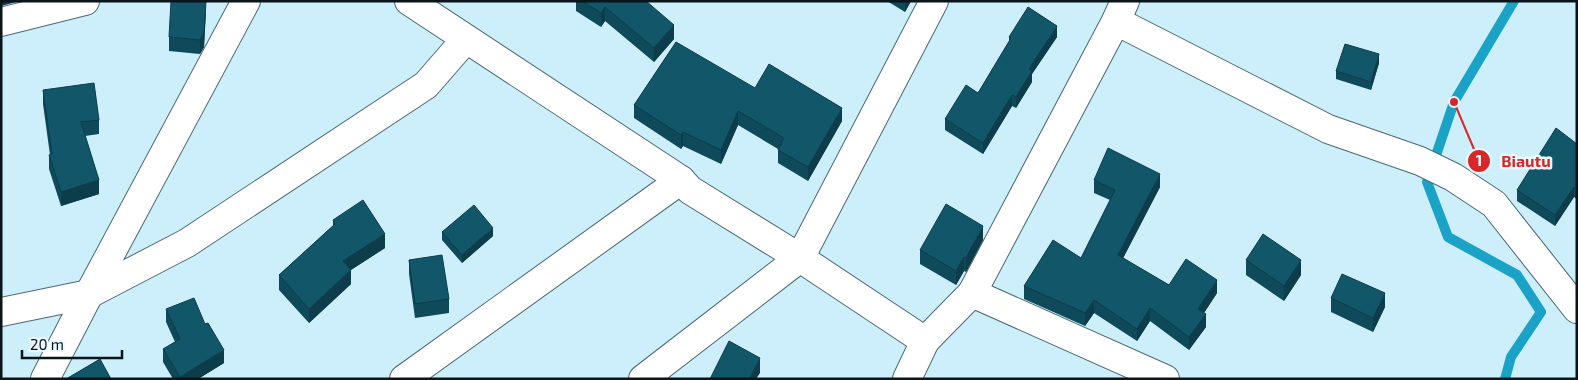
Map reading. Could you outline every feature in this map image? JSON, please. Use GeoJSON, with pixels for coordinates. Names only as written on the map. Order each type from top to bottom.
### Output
{"type":"FeatureCollection","features":[{"type":"Feature","properties":{"kind":"street"},"geometry":{"type":"LineString","coordinates":[[1,22],[86,1]]}},
{"type":"Feature","properties":{"kind":"street"},"geometry":{"type":"LineString","coordinates":[[45,379],[246,1]]}},
{"type":"Feature","properties":{"kind":"street"},"geometry":{"type":"LineString","coordinates":[[409,1],[681,180],[690,190],[800,258],[926,341]]}},
{"type":"Feature","properties":{"kind":"street"},"geometry":{"type":"LineString","coordinates":[[643,379],[800,258],[934,1]]}},
{"type":"Feature","properties":{"kind":"street"},"geometry":{"type":"LineString","coordinates":[[907,379],[926,341],[972,293],[1120,11],[1328,129],[1420,161],[1453,178],[1494,204],[1577,309]]}},
{"type":"Feature","properties":{"kind":"street"},"geometry":{"type":"LineString","coordinates":[[1,312],[89,294],[187,243],[426,86],[466,40]]}},
{"type":"Feature","properties":{"kind":"street"},"geometry":{"type":"LineString","coordinates":[[404,379],[681,180]]}},
{"type":"Feature","properties":{"kind":"street"},"geometry":{"type":"LineString","coordinates":[[972,293],[1165,379]]}},
{"type":"Feature","properties":{"kind":"building"},"geometry":{"type":"Polygon","coordinates":[[[171,1],[206,1],[204,33],[200,40],[169,37],[171,1]]]}},
{"type":"Feature","properties":{"kind":"building"},"geometry":{"type":"Polygon","coordinates":[[[582,1],[646,1],[674,25],[654,48],[605,7],[601,13],[582,1]]]}},
{"type":"Feature","properties":{"kind":"building"},"geometry":{"type":"Polygon","coordinates":[[[1028,7],[1057,26],[1029,69],[1032,71],[1016,97],[1012,95],[983,143],[945,119],[966,85],[978,93],[1028,7]]]}},
{"type":"Feature","properties":{"kind":"building"},"geometry":{"type":"Polygon","coordinates":[[[676,42],[755,88],[769,64],[842,108],[808,167],[778,150],[784,138],[738,111],[721,150],[683,132],[681,135],[634,105],[676,42]]]}},
{"type":"Feature","properties":{"kind":"building"},"geometry":{"type":"Polygon","coordinates":[[[1345,44],[1379,54],[1371,82],[1336,71],[1345,44]]]}},
{"type":"Feature","properties":{"kind":"building"},"geometry":{"type":"Polygon","coordinates":[[[94,83],[99,120],[81,122],[99,180],[61,192],[49,155],[52,154],[43,90],[94,83]]]}},
{"type":"Feature","properties":{"kind":"building"},"geometry":{"type":"Polygon","coordinates":[[[1556,128],[1577,144],[1577,189],[1574,187],[1555,215],[1517,190],[1556,128]]]}},
{"type":"Feature","properties":{"kind":"building"},"geometry":{"type":"Polygon","coordinates":[[[1108,148],[1160,174],[1118,255],[1169,285],[1186,259],[1217,280],[1198,309],[1206,314],[1189,337],[1150,308],[1137,329],[1094,300],[1085,313],[1024,286],[1053,240],[1081,258],[1115,190],[1094,180],[1108,148]]]}},
{"type":"Feature","properties":{"kind":"building"},"geometry":{"type":"Polygon","coordinates":[[[363,200],[385,234],[343,261],[351,270],[309,309],[279,275],[335,224],[333,220],[363,200]]]}},
{"type":"Feature","properties":{"kind":"building"},"geometry":{"type":"Polygon","coordinates":[[[946,204],[983,226],[966,258],[964,257],[956,271],[920,250],[946,204]]]}},
{"type":"Feature","properties":{"kind":"building"},"geometry":{"type":"Polygon","coordinates":[[[474,205],[493,228],[462,255],[442,232],[474,205]]]}},
{"type":"Feature","properties":{"kind":"building"},"geometry":{"type":"Polygon","coordinates":[[[1263,234],[1301,260],[1284,286],[1246,260],[1263,234]]]}},
{"type":"Feature","properties":{"kind":"building"},"geometry":{"type":"Polygon","coordinates":[[[442,255],[449,299],[415,304],[409,260],[442,255]]]}},
{"type":"Feature","properties":{"kind":"building"},"geometry":{"type":"Polygon","coordinates":[[[1342,274],[1385,293],[1373,318],[1331,298],[1342,274]]]}},
{"type":"Feature","properties":{"kind":"building"},"geometry":{"type":"Polygon","coordinates":[[[194,298],[205,324],[208,323],[224,350],[180,377],[163,349],[180,339],[166,309],[194,298]]]}},
{"type":"Feature","properties":{"kind":"building"},"geometry":{"type":"Polygon","coordinates":[[[729,341],[760,358],[749,379],[710,379],[729,341]]]}},
{"type":"Feature","properties":{"kind":"building"},"geometry":{"type":"Polygon","coordinates":[[[100,359],[111,379],[66,379],[100,359]]]}},
{"type":"Feature","properties":{"kind":"waterway"},"geometry":{"type":"LineString","coordinates":[[1505,379],[1511,357],[1541,312],[1517,275],[1448,237],[1427,182],[1454,102],[1514,1]]}},
{"type":"Feature","properties":{"kind":"place","name":"Biautu"},"geometry":{"type":"Point","coordinates":[1454,102]}}]}
